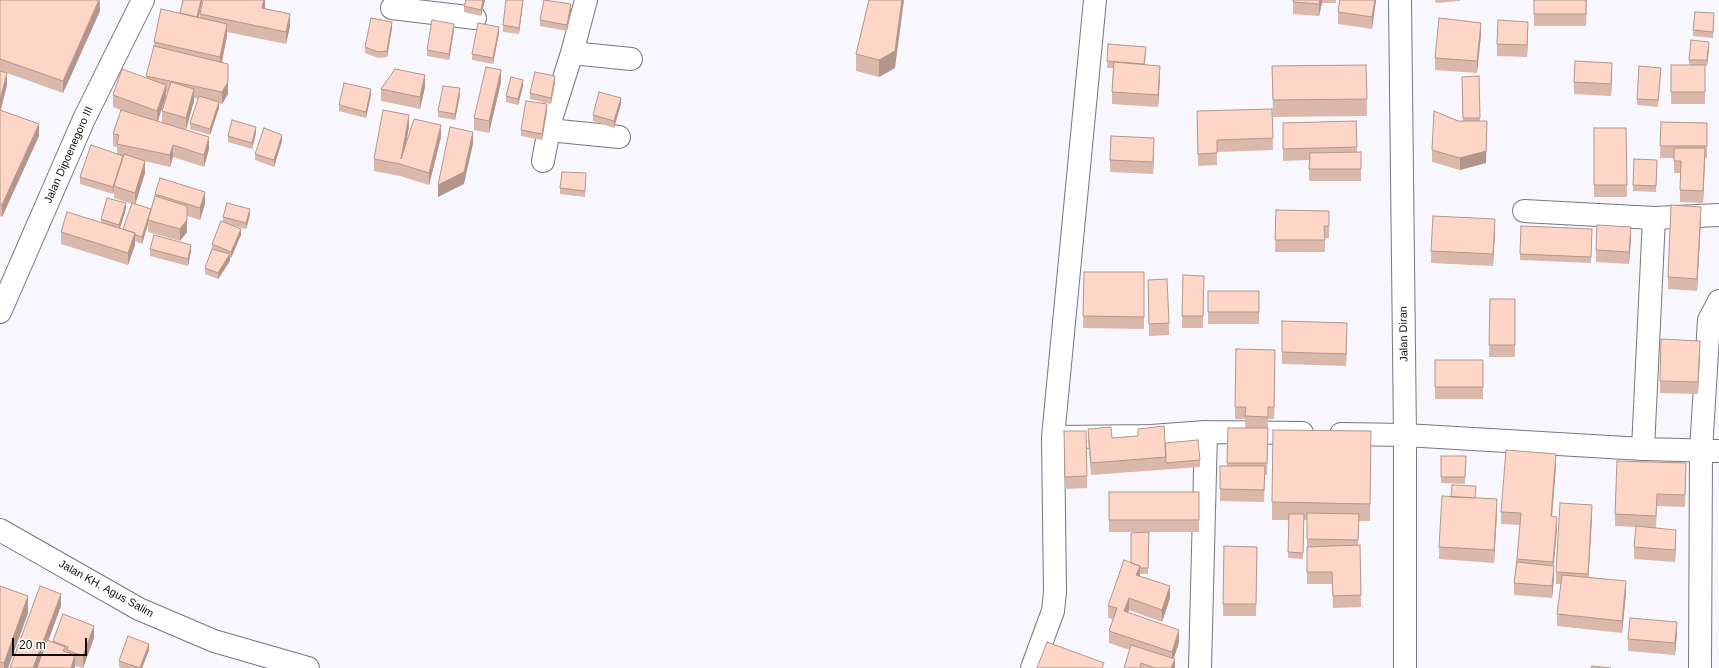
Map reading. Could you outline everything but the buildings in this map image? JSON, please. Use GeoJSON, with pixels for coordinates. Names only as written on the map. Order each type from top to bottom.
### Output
{"type":"FeatureCollection","features":[{"type":"Feature","properties":{"kind":"street","name":"Jalan Dipoenegoro III"},"geometry":{"type":"LineString","coordinates":[[0,312],[84,119],[143,0]]}},
{"type":"Feature","properties":{"kind":"street"},"geometry":{"type":"LineString","coordinates":[[543,161],[549,130],[586,0]]}},
{"type":"Feature","properties":{"kind":"street"},"geometry":{"type":"LineString","coordinates":[[1032,668],[1053,611],[1055,592],[1053,437],[1095,0]]}},
{"type":"Feature","properties":{"kind":"street","name":"Jalan Diran"},"geometry":{"type":"LineString","coordinates":[[1400,0],[1405,435],[1405,668]]}},
{"type":"Feature","properties":{"kind":"street"},"geometry":{"type":"LineString","coordinates":[[392,8],[449,8],[475,18]]}},
{"type":"Feature","properties":{"kind":"street"},"geometry":{"type":"LineString","coordinates":[[572,53],[631,60]]}},
{"type":"Feature","properties":{"kind":"street"},"geometry":{"type":"LineString","coordinates":[[549,130],[619,137]]}},
{"type":"Feature","properties":{"kind":"street"},"geometry":{"type":"LineString","coordinates":[[1524,211],[1654,218],[1719,214]]}},
{"type":"Feature","properties":{"kind":"street"},"geometry":{"type":"LineString","coordinates":[[1643,449],[1654,218]]}},
{"type":"Feature","properties":{"kind":"street"},"geometry":{"type":"LineString","coordinates":[[1700,668],[1710,451],[1709,320],[1719,301]]}},
{"type":"Feature","properties":{"kind":"street"},"geometry":{"type":"LineString","coordinates":[[1053,437],[1151,436],[1206,432],[1405,435],[1643,449],[1710,451]]}},
{"type":"Feature","properties":{"kind":"street"},"geometry":{"type":"LineString","coordinates":[[1200,668],[1206,432]]}},
{"type":"Feature","properties":{"kind":"street","name":"Jalan KH. Agus Salim"},"geometry":{"type":"LineString","coordinates":[[0,530],[139,609],[214,641],[304,668]]}}]}
